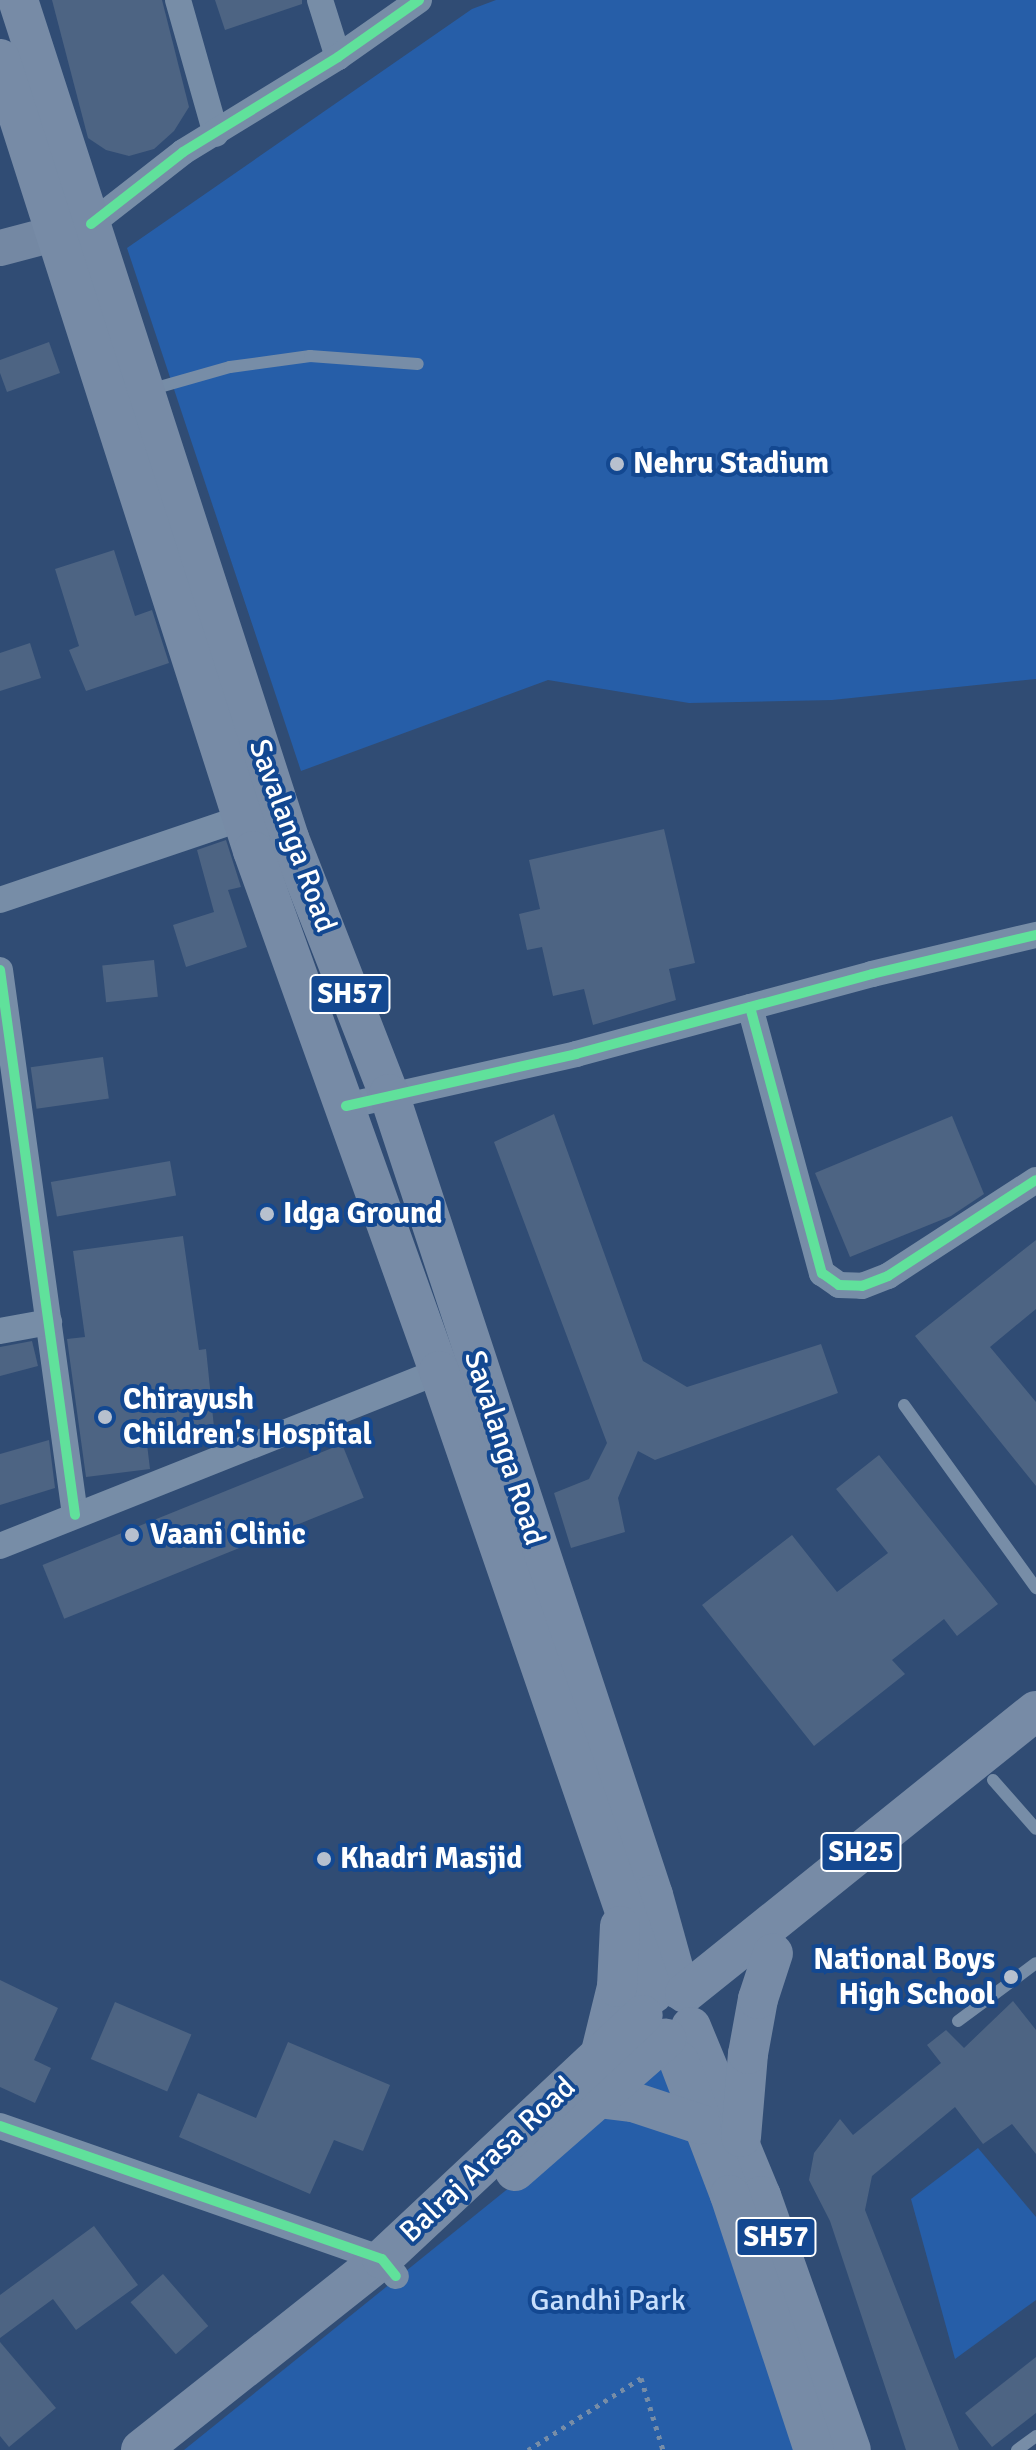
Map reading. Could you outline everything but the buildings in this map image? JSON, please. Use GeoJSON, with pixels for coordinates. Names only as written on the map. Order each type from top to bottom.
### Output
{"type":"FeatureCollection","features":[{"type":"Feature","properties":{"kind":"main road","name":"Savalanga Road"},"geometry":{"type":"LineString","coordinates":[[18,0],[73,230],[126,397],[242,818],[439,1371],[619,1893],[673,2014],[740,2145],[851,2450]]}},
{"type":"Feature","properties":{"kind":"main road","name":"Savalanga Road"},"geometry":{"type":"LineString","coordinates":[[0,59],[73,230]]}},
{"type":"Feature","properties":{"kind":"main road"},"geometry":{"type":"LineString","coordinates":[[0,248],[73,230]]}},
{"type":"Feature","properties":{"kind":"main road","name":"Savalanga Road"},"geometry":{"type":"LineString","coordinates":[[126,397],[289,838],[389,1094],[648,1880],[673,2014],[700,2124],[730,2195],[814,2450]]}},
{"type":"Feature","properties":{"kind":"main road","name":"SH25"},"geometry":{"type":"LineString","coordinates":[[673,2014],[1036,1711]]}},
{"type":"Feature","properties":{"kind":"main road","name":"SH25"},"geometry":{"type":"LineString","coordinates":[[673,2014],[773,1953],[1036,1746]]}},
{"type":"Feature","properties":{"kind":"main road"},"geometry":{"type":"LineString","coordinates":[[600,2056],[617,1987],[621,1951],[619,1893]]}},
{"type":"Feature","properties":{"kind":"main road"},"geometry":{"type":"LineString","coordinates":[[740,2145],[748,2054],[758,1999],[773,1953]]}},
{"type":"Feature","properties":{"kind":"main road"},"geometry":{"type":"LineString","coordinates":[[176,2450],[389,2267],[598,2098],[673,2014]]}},
{"type":"Feature","properties":{"kind":"main road","name":"Balraj Arasa Road"},"geometry":{"type":"LineString","coordinates":[[141,2450],[389,2267],[600,2056],[673,2014]]}},
{"type":"Feature","properties":{"kind":"main road"},"geometry":{"type":"LineString","coordinates":[[598,2098],[633,2102],[700,2124]]}},
{"type":"Feature","properties":{"kind":"street"},"geometry":{"type":"LineString","coordinates":[[178,0],[216,134]]}},
{"type":"Feature","properties":{"kind":"street"},"geometry":{"type":"LineString","coordinates":[[320,0],[338,57]]}},
{"type":"Feature","properties":{"kind":"street"},"geometry":{"type":"LineString","coordinates":[[73,230],[183,152],[338,57],[419,0]]}},
{"type":"Feature","properties":{"kind":"street"},"geometry":{"type":"LineString","coordinates":[[0,900],[242,818]]}},
{"type":"Feature","properties":{"kind":"street"},"geometry":{"type":"LineString","coordinates":[[346,1106],[576,1054],[1036,935]]}},
{"type":"Feature","properties":{"kind":"street"},"geometry":{"type":"LineString","coordinates":[[0,970],[9,1096],[49,1322],[75,1515]]}},
{"type":"Feature","properties":{"kind":"street"},"geometry":{"type":"LineString","coordinates":[[750,1007],[822,1273],[839,1285],[862,1286],[888,1276],[1036,1180]]}},
{"type":"Feature","properties":{"kind":"street"},"geometry":{"type":"LineString","coordinates":[[0,1331],[49,1322]]}},
{"type":"Feature","properties":{"kind":"street"},"geometry":{"type":"LineString","coordinates":[[0,1546],[439,1371]]}},
{"type":"Feature","properties":{"kind":"street"},"geometry":{"type":"LineString","coordinates":[[0,2126],[389,2267]]}},
{"type":"Feature","properties":{"kind":"lane"},"geometry":{"type":"LineString","coordinates":[[126,397],[230,367],[310,356],[418,364]]}},
{"type":"Feature","properties":{"kind":"lane"},"geometry":{"type":"LineString","coordinates":[[904,1405],[1036,1588]]}},
{"type":"Feature","properties":{"kind":"lane"},"geometry":{"type":"LineString","coordinates":[[993,1780],[1036,1829]]}},
{"type":"Feature","properties":{"kind":"lane"},"geometry":{"type":"LineString","coordinates":[[958,2021],[1036,1963]]}},
{"type":"Feature","properties":{"kind":"lane"},"geometry":{"type":"LineString","coordinates":[[1017,2450],[1036,2436]]}},
{"type":"Feature","properties":{"kind":"path"},"geometry":{"type":"LineString","coordinates":[[528,2450],[641,2378],[663,2450]]}},
{"type":"Feature","properties":{"kind":"green space","name":"Nehru Stadium"},"geometry":{"type":"Polygon","coordinates":[[[496,0],[1036,0],[1036,679],[832,700],[689,703],[548,680],[301,771],[127,248],[472,9],[496,0]]]}},
{"type":"Feature","properties":{"kind":"green space","name":"Gandhi Park"},"geometry":{"type":"Polygon","coordinates":[[[680,2050],[818,2450],[184,2450],[680,2050]]]}},
{"type":"Feature","properties":{"kind":"green space"},"geometry":{"type":"Polygon","coordinates":[[[978,2148],[1036,2217],[1036,2300],[955,2359],[911,2199],[978,2148]]]}},
{"type":"Feature","properties":{"kind":"cycle path"},"geometry":{"type":"LineString","coordinates":[[91,224],[183,152],[338,57],[419,0]]}},
{"type":"Feature","properties":{"kind":"cycle path"},"geometry":{"type":"LineString","coordinates":[[346,1106],[576,1054],[872,974],[1036,935]]}},
{"type":"Feature","properties":{"kind":"cycle path"},"geometry":{"type":"LineString","coordinates":[[0,970],[75,1515]]}},
{"type":"Feature","properties":{"kind":"cycle path"},"geometry":{"type":"LineString","coordinates":[[750,1007],[822,1273],[839,1285],[862,1286],[888,1276],[1036,1180]]}},
{"type":"Feature","properties":{"kind":"cycle path"},"geometry":{"type":"LineString","coordinates":[[0,2126],[382,2259],[396,2276]]}},
{"type":"Feature","properties":{"kind":"place","name":"Nehru Stadium"},"geometry":{"type":"Point","coordinates":[617,464]}},
{"type":"Feature","properties":{"kind":"place","name":"Idga Ground"},"geometry":{"type":"Point","coordinates":[267,1214]}},
{"type":"Feature","properties":{"kind":"place","name":"Chirayush Children's Hospital"},"geometry":{"type":"Point","coordinates":[105,1417]}},
{"type":"Feature","properties":{"kind":"place","name":"Vaani Clinic"},"geometry":{"type":"Point","coordinates":[132,1535]}},
{"type":"Feature","properties":{"kind":"place","name":"Khadri Masjid"},"geometry":{"type":"Point","coordinates":[324,1859]}},
{"type":"Feature","properties":{"kind":"place","name":"National Boys High School"},"geometry":{"type":"Point","coordinates":[1011,1977]}}]}
